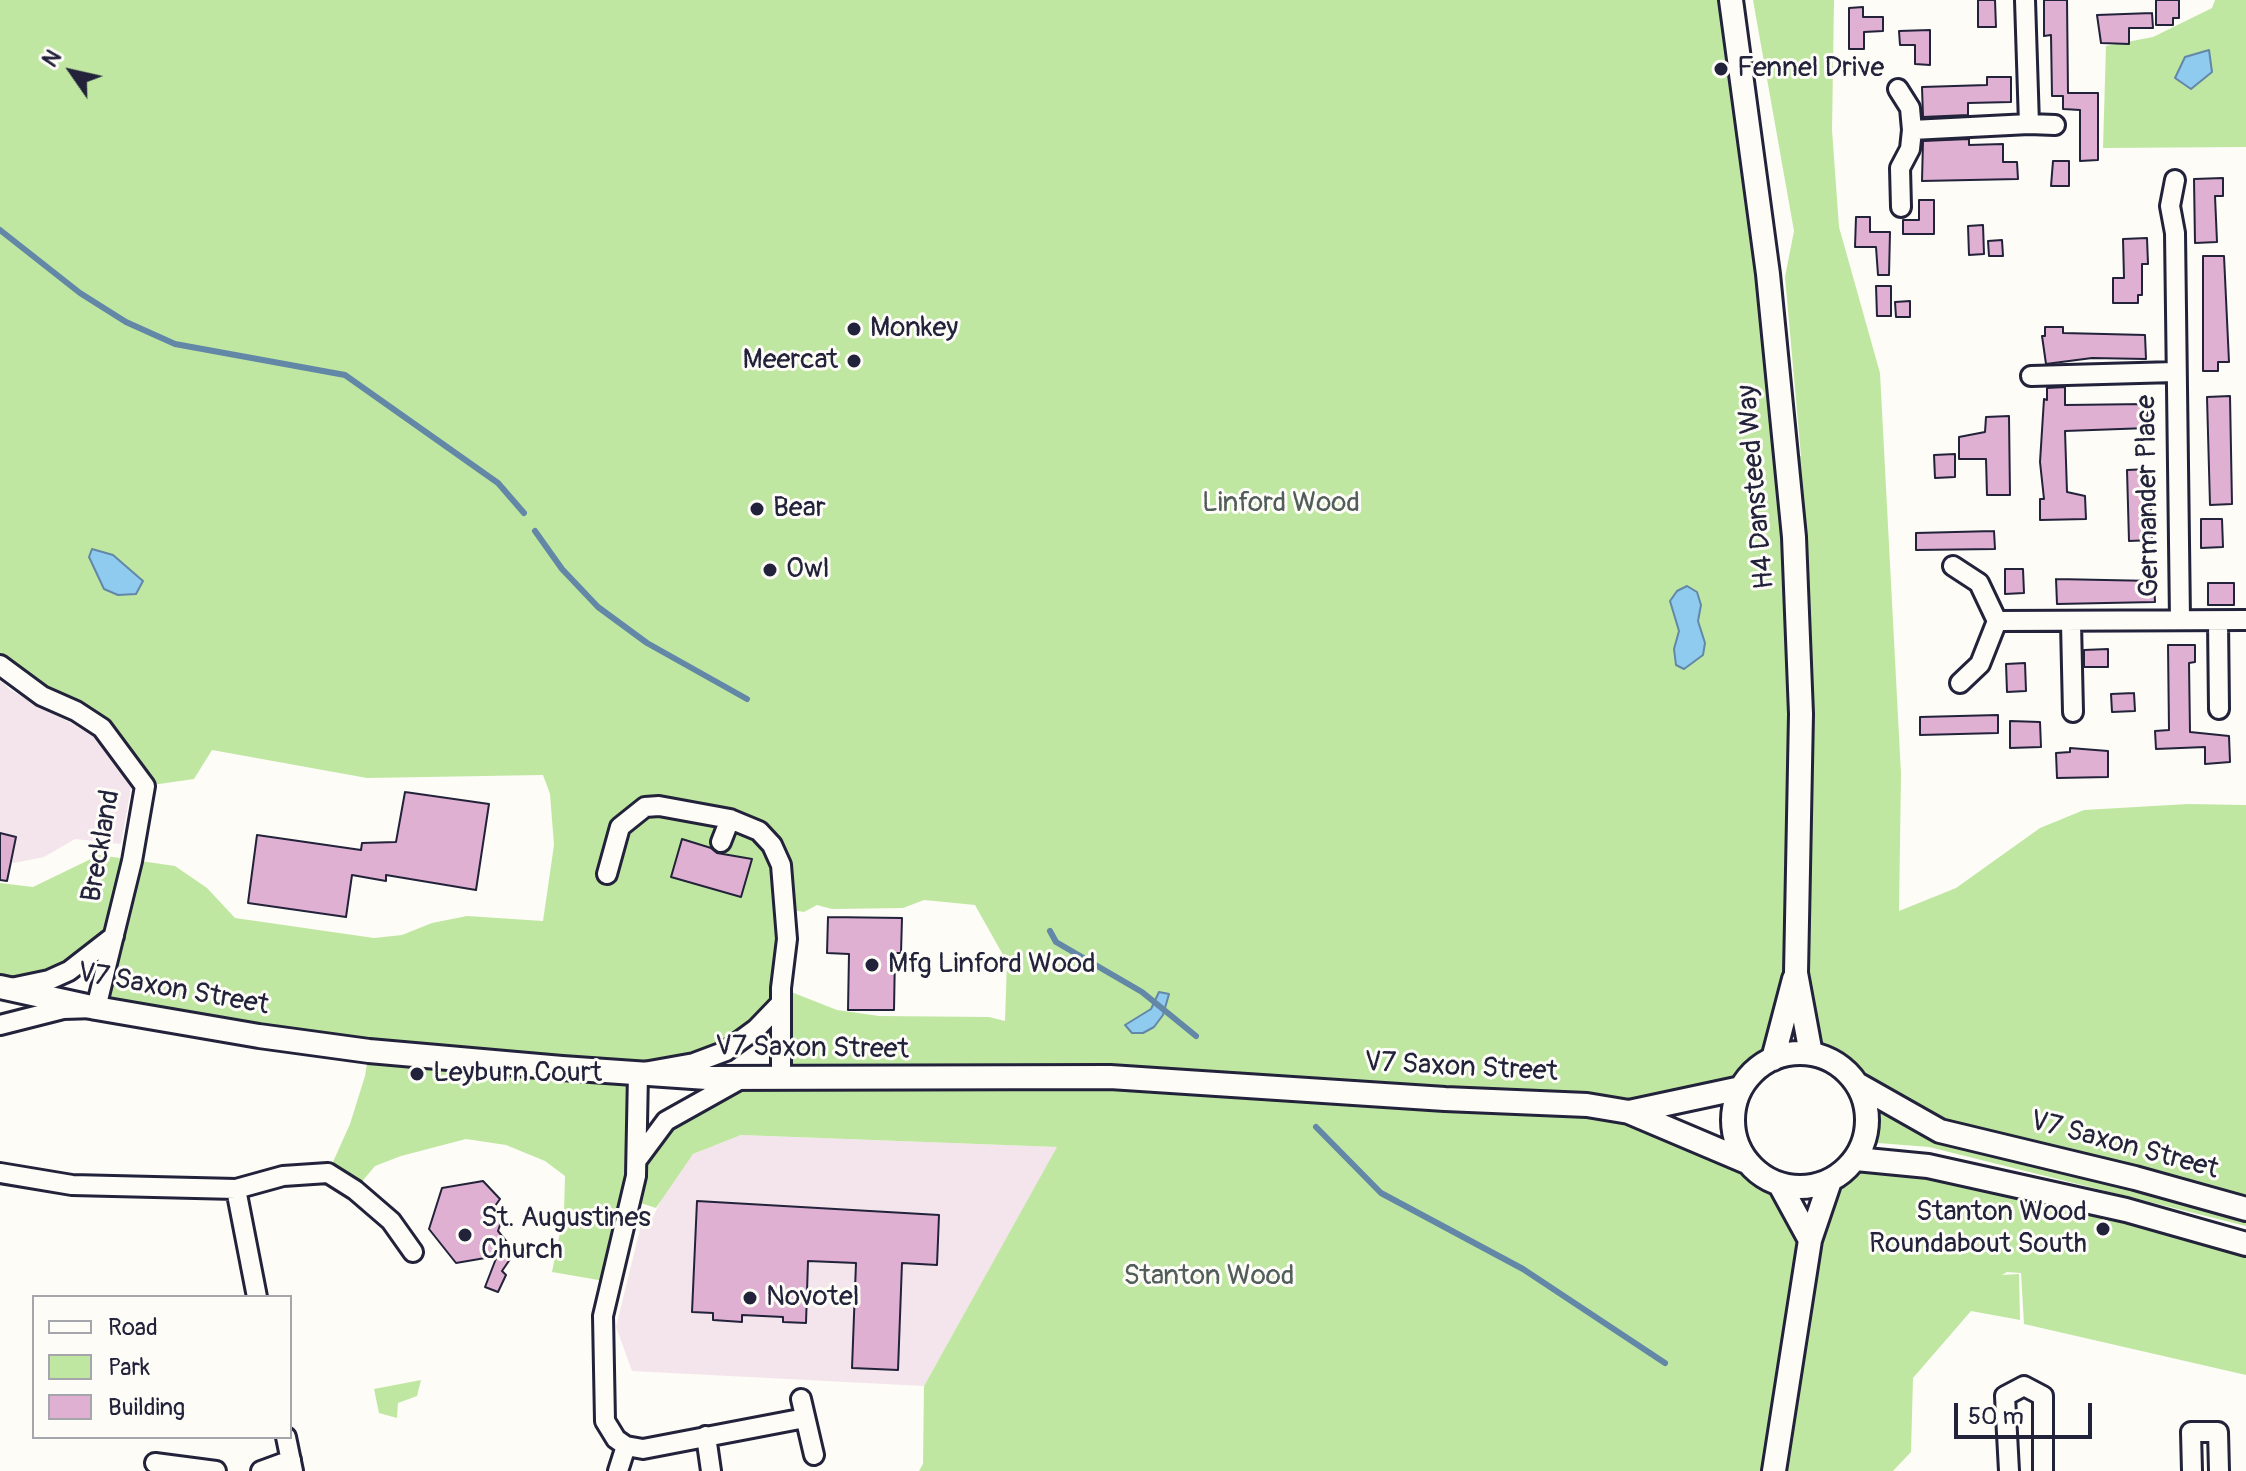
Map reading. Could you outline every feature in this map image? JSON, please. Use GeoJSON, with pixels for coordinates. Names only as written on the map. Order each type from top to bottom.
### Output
{"type":"FeatureCollection","features":[{"type":"Feature","properties":{"kind":"street","name":"H4 Dansteed Way"},"geometry":{"type":"LineString","coordinates":[[1731,0],[1768,274],[1794,537],[1801,714],[1796,963],[1811,1054]]}},
{"type":"Feature","properties":{"kind":"street"},"geometry":{"type":"LineString","coordinates":[[2025,0],[2029,124]]}},
{"type":"Feature","properties":{"kind":"street"},"geometry":{"type":"LineString","coordinates":[[1898,89],[1910,108],[1912,130],[1910,149],[1900,168],[1901,207]]}},
{"type":"Feature","properties":{"kind":"street"},"geometry":{"type":"LineString","coordinates":[[1912,130],[2055,125]]}},
{"type":"Feature","properties":{"kind":"street","name":"Germander Place"},"geometry":{"type":"LineString","coordinates":[[2175,180],[2170,206],[2175,233],[2180,619]]}},
{"type":"Feature","properties":{"kind":"street","name":"Germander Place"},"geometry":{"type":"LineString","coordinates":[[2031,376],[2175,372]]}},
{"type":"Feature","properties":{"kind":"street"},"geometry":{"type":"LineString","coordinates":[[1953,566],[1979,583],[1997,621],[1980,664],[1960,683]]}},
{"type":"Feature","properties":{"kind":"street","name":"Germander Place"},"geometry":{"type":"LineString","coordinates":[[1997,621],[2246,620]]}},
{"type":"Feature","properties":{"kind":"street"},"geometry":{"type":"LineString","coordinates":[[2218,621],[2219,709]]}},
{"type":"Feature","properties":{"kind":"street"},"geometry":{"type":"LineString","coordinates":[[2071,623],[2073,712]]}},
{"type":"Feature","properties":{"kind":"street","name":"Breckland"},"geometry":{"type":"LineString","coordinates":[[0,665],[42,696],[76,711],[102,728],[145,786],[96,1008]]}},
{"type":"Feature","properties":{"kind":"street"},"geometry":{"type":"LineString","coordinates":[[620,800],[636,813]]}},
{"type":"Feature","properties":{"kind":"street"},"geometry":{"type":"LineString","coordinates":[[607,874],[620,827],[636,813],[659,806],[730,819],[759,831],[772,845],[781,865],[787,939],[781,1003],[781,1079]]}},
{"type":"Feature","properties":{"kind":"street"},"geometry":{"type":"LineString","coordinates":[[721,842],[730,819]]}},
{"type":"Feature","properties":{"kind":"street"},"geometry":{"type":"LineString","coordinates":[[4,988],[49,980],[69,971],[114,936]]}},
{"type":"Feature","properties":{"kind":"street","name":"H4 Dansteed Way"},"geometry":{"type":"LineString","coordinates":[[1773,1059],[1796,963]]}},
{"type":"Feature","properties":{"kind":"street","name":"V7 Saxon Street"},"geometry":{"type":"LineString","coordinates":[[4,988],[96,1008],[259,1036],[494,1063],[781,1079],[1110,1077],[1601,1107],[1629,1112],[1747,1162]]}},
{"type":"Feature","properties":{"kind":"street"},"geometry":{"type":"LineString","coordinates":[[781,1003],[756,1029],[726,1051],[694,1063],[638,1073],[636,1160],[631,1200],[603,1316],[605,1421],[616,1439],[626,1446],[643,1449],[805,1418]]}},
{"type":"Feature","properties":{"kind":"street"},"geometry":{"type":"LineString","coordinates":[[0,1025],[63,1009],[96,1008]]}},
{"type":"Feature","properties":{"kind":"street"},"geometry":{"type":"LineString","coordinates":[[1791,1054],[1811,1054],[1845,1069],[1857,1084],[1865,1102],[1868,1122],[1865,1141],[1856,1159],[1830,1181],[1805,1188],[1780,1185],[1764,1177],[1747,1162],[1738,1145],[1733,1126],[1741,1088],[1754,1072],[1773,1059],[1791,1054]]}},
{"type":"Feature","properties":{"kind":"street"},"geometry":{"type":"LineString","coordinates":[[636,1160],[666,1121],[744,1078]]}},
{"type":"Feature","properties":{"kind":"street","name":"V7 Saxon Street"},"geometry":{"type":"LineString","coordinates":[[1857,1084],[1940,1131],[2040,1154],[2246,1209]]}},
{"type":"Feature","properties":{"kind":"street","name":"V7 Saxon Street"},"geometry":{"type":"LineString","coordinates":[[1629,1112],[1741,1088]]}},
{"type":"Feature","properties":{"kind":"street"},"geometry":{"type":"LineString","coordinates":[[1856,1159],[1949,1170],[2023,1186],[2126,1210],[2246,1244]]}},
{"type":"Feature","properties":{"kind":"street"},"geometry":{"type":"LineString","coordinates":[[0,1173],[72,1185],[236,1189],[283,1176],[328,1173],[355,1190],[391,1221],[413,1252]]}},
{"type":"Feature","properties":{"kind":"street"},"geometry":{"type":"LineString","coordinates":[[1774,1471],[1810,1240],[1830,1181]]}},
{"type":"Feature","properties":{"kind":"street"},"geometry":{"type":"LineString","coordinates":[[1780,1185],[1810,1240]]}},
{"type":"Feature","properties":{"kind":"street"},"geometry":{"type":"LineString","coordinates":[[236,1189],[257,1295]]}},
{"type":"Feature","properties":{"kind":"street"},"geometry":{"type":"LineString","coordinates":[[2009,1471],[2005,1396],[2024,1386],[2043,1396],[2043,1471]]}},
{"type":"Feature","properties":{"kind":"street"},"geometry":{"type":"LineString","coordinates":[[801,1399],[814,1455]]}},
{"type":"Feature","properties":{"kind":"street"},"geometry":{"type":"LineString","coordinates":[[2007,1432],[2043,1432]]}},
{"type":"Feature","properties":{"kind":"street"},"geometry":{"type":"LineString","coordinates":[[2192,1471],[2191,1432],[2218,1432],[2219,1471]]}},
{"type":"Feature","properties":{"kind":"street"},"geometry":{"type":"LineString","coordinates":[[706,1436],[711,1471]]}},
{"type":"Feature","properties":{"kind":"street"},"geometry":{"type":"LineString","coordinates":[[261,1471],[292,1466],[286,1439]]}},
{"type":"Feature","properties":{"kind":"street"},"geometry":{"type":"LineString","coordinates":[[618,1471],[626,1446]]}},
{"type":"Feature","properties":{"kind":"street"},"geometry":{"type":"LineString","coordinates":[[155,1463],[216,1471]]}},
{"type":"Feature","properties":{"kind":"shaded area"},"geometry":{"type":"Polygon","coordinates":[[[0,679],[9,689],[98,738],[131,788],[121,844],[75,839],[44,857],[14,863],[0,860],[0,679]]]}},
{"type":"Feature","properties":{"kind":"shaded area"},"geometry":{"type":"Polygon","coordinates":[[[741,1135],[1058,1147],[924,1386],[632,1371],[616,1327],[641,1225],[651,1221],[666,1190],[693,1154],[741,1135]]]}},
{"type":"Feature","properties":{"kind":"green space","name":"Linford Wood"},"geometry":{"type":"Polygon","coordinates":[[[0,0],[1731,0],[1786,457],[1801,456],[1785,277],[1794,231],[1753,0],[1834,0],[1832,130],[1839,227],[1880,373],[1901,774],[1899,911],[1956,888],[2040,828],[2084,810],[2188,804],[2246,805],[2246,1209],[1940,1131],[1857,1084],[1845,1069],[1827,1058],[1811,1054],[1796,975],[1773,1059],[1754,1072],[1741,1088],[1631,1112],[1747,1162],[1764,1177],[1780,1185],[1809,1240],[1830,1181],[1856,1159],[2246,1244],[2246,1375],[2024,1324],[2021,1273],[2007,1272],[2002,1275],[2019,1274],[2020,1320],[1971,1311],[1913,1378],[1911,1452],[1893,1471],[919,1471],[923,1464],[924,1386],[1057,1147],[741,1135],[693,1154],[656,1208],[631,1200],[610,1282],[552,1272],[564,1212],[565,1176],[545,1161],[506,1145],[466,1139],[401,1156],[375,1166],[355,1190],[328,1173],[350,1124],[365,1076],[369,1051],[96,1008],[114,938],[69,971],[0,987],[0,883],[33,887],[99,855],[175,866],[207,888],[235,918],[374,938],[402,935],[432,923],[467,916],[543,921],[554,845],[550,794],[543,775],[367,778],[212,750],[194,779],[145,786],[102,728],[0,665],[0,0]],[[924,900],[903,908],[832,909],[817,905],[804,912],[786,909],[781,988],[837,1010],[879,1016],[989,1017],[1005,1021],[1007,962],[975,905],[924,900]],[[781,1005],[726,1051],[639,1073],[637,1159],[681,1110],[715,1091],[780,1079],[781,1005]]]}},
{"type":"Feature","properties":{"kind":"green space"},"geometry":{"type":"Polygon","coordinates":[[[2215,0],[2246,0],[2246,147],[2103,148],[2106,46],[2153,37],[2212,8],[2215,0]]]}},
{"type":"Feature","properties":{"kind":"green space"},"geometry":{"type":"Polygon","coordinates":[[[1880,1110],[1934,1138],[2246,1215],[2246,1226],[1929,1147],[1878,1143],[1880,1110]]]}},
{"type":"Feature","properties":{"kind":"green space"},"geometry":{"type":"Polygon","coordinates":[[[421,1380],[417,1396],[398,1403],[397,1418],[379,1413],[374,1389],[421,1380]]]}},
{"type":"Feature","properties":{"kind":"water"},"geometry":{"type":"Polygon","coordinates":[[[2209,50],[2212,72],[2191,89],[2175,78],[2185,57],[2209,50]]]}},
{"type":"Feature","properties":{"kind":"water"},"geometry":{"type":"Polygon","coordinates":[[[92,549],[113,555],[143,581],[136,594],[118,595],[104,589],[89,557],[92,549]]]}},
{"type":"Feature","properties":{"kind":"water"},"geometry":{"type":"Polygon","coordinates":[[[1687,586],[1697,592],[1701,605],[1698,621],[1705,643],[1703,655],[1684,669],[1676,665],[1674,649],[1679,631],[1670,601],[1677,591],[1687,586]]]}},
{"type":"Feature","properties":{"kind":"water"},"geometry":{"type":"Polygon","coordinates":[[[1159,992],[1169,994],[1163,1015],[1154,1027],[1143,1033],[1132,1033],[1125,1025],[1151,1009],[1159,992]]]}},
{"type":"Feature","properties":{"kind":"building"},"geometry":{"type":"Polygon","coordinates":[[[1978,0],[1995,0],[1996,27],[1978,27],[1978,0]]]}},
{"type":"Feature","properties":{"kind":"building"},"geometry":{"type":"Polygon","coordinates":[[[2044,0],[2067,0],[2068,93],[2098,93],[2098,160],[2080,161],[2080,110],[2063,109],[2063,96],[2052,96],[2051,35],[2044,36],[2044,0]]]}},
{"type":"Feature","properties":{"kind":"building"},"geometry":{"type":"Polygon","coordinates":[[[2156,0],[2179,0],[2179,18],[2173,18],[2173,25],[2156,25],[2156,0]]]}},
{"type":"Feature","properties":{"kind":"building"},"geometry":{"type":"Polygon","coordinates":[[[1863,7],[1863,17],[1883,17],[1883,31],[1864,32],[1864,49],[1849,49],[1849,8],[1863,7]]]}},
{"type":"Feature","properties":{"kind":"building"},"geometry":{"type":"Polygon","coordinates":[[[2152,13],[2153,28],[2129,28],[2129,44],[2101,43],[2097,15],[2152,13]]]}},
{"type":"Feature","properties":{"kind":"building"},"geometry":{"type":"Polygon","coordinates":[[[1930,30],[1930,65],[1915,64],[1915,45],[1900,45],[1899,31],[1930,30]]]}},
{"type":"Feature","properties":{"kind":"building"},"geometry":{"type":"Polygon","coordinates":[[[1987,77],[2011,77],[2011,102],[1968,103],[1968,115],[1923,117],[1922,87],[1987,85],[1987,77]]]}},
{"type":"Feature","properties":{"kind":"building"},"geometry":{"type":"Polygon","coordinates":[[[1969,139],[1969,145],[2003,144],[2003,162],[2017,162],[2018,179],[1922,181],[1923,141],[1969,139]]]}},
{"type":"Feature","properties":{"kind":"building"},"geometry":{"type":"Polygon","coordinates":[[[2053,161],[2069,161],[2069,186],[2051,186],[2053,161]]]}},
{"type":"Feature","properties":{"kind":"building"},"geometry":{"type":"Polygon","coordinates":[[[2223,178],[2223,196],[2215,196],[2217,242],[2195,243],[2194,179],[2223,178]]]}},
{"type":"Feature","properties":{"kind":"building"},"geometry":{"type":"Polygon","coordinates":[[[1919,200],[1934,200],[1934,234],[1903,234],[1903,220],[1919,220],[1919,200]]]}},
{"type":"Feature","properties":{"kind":"building"},"geometry":{"type":"Polygon","coordinates":[[[1856,217],[1870,217],[1870,232],[1890,232],[1889,275],[1878,275],[1876,247],[1855,247],[1856,217]]]}},
{"type":"Feature","properties":{"kind":"building"},"geometry":{"type":"Polygon","coordinates":[[[1983,225],[1984,254],[1969,255],[1968,226],[1983,225]]]}},
{"type":"Feature","properties":{"kind":"building"},"geometry":{"type":"Polygon","coordinates":[[[2147,238],[2148,264],[2142,264],[2142,295],[2138,295],[2138,303],[2113,303],[2113,278],[2124,278],[2123,239],[2147,238]]]}},
{"type":"Feature","properties":{"kind":"building"},"geometry":{"type":"Polygon","coordinates":[[[2002,240],[2003,256],[1989,256],[1988,241],[2002,240]]]}},
{"type":"Feature","properties":{"kind":"building"},"geometry":{"type":"Polygon","coordinates":[[[2203,256],[2224,256],[2229,362],[2218,362],[2218,371],[2203,371],[2203,256]]]}},
{"type":"Feature","properties":{"kind":"building"},"geometry":{"type":"Polygon","coordinates":[[[1876,286],[1891,286],[1891,316],[1877,316],[1876,286]]]}},
{"type":"Feature","properties":{"kind":"building"},"geometry":{"type":"Polygon","coordinates":[[[1910,301],[1910,317],[1896,317],[1895,302],[1910,301]]]}},
{"type":"Feature","properties":{"kind":"building"},"geometry":{"type":"Polygon","coordinates":[[[2045,327],[2063,327],[2063,333],[2145,335],[2146,359],[2092,358],[2046,364],[2042,336],[2045,336],[2045,327]]]}},
{"type":"Feature","properties":{"kind":"building"},"geometry":{"type":"Polygon","coordinates":[[[2065,387],[2065,405],[2147,404],[2148,428],[2065,431],[2067,492],[2085,496],[2086,519],[2040,520],[2040,499],[2044,499],[2040,462],[2044,399],[2047,400],[2047,388],[2065,387]]]}},
{"type":"Feature","properties":{"kind":"building"},"geometry":{"type":"Polygon","coordinates":[[[2230,396],[2232,504],[2210,505],[2207,397],[2230,396]]]}},
{"type":"Feature","properties":{"kind":"building"},"geometry":{"type":"Polygon","coordinates":[[[2009,416],[2010,495],[1987,495],[1986,459],[1959,459],[1959,437],[1985,432],[1986,417],[2009,416]]]}},
{"type":"Feature","properties":{"kind":"building"},"geometry":{"type":"Polygon","coordinates":[[[1955,454],[1955,477],[1935,478],[1934,455],[1955,454]]]}},
{"type":"Feature","properties":{"kind":"building"},"geometry":{"type":"Polygon","coordinates":[[[2150,469],[2152,540],[2129,541],[2127,470],[2150,469]]]}},
{"type":"Feature","properties":{"kind":"building"},"geometry":{"type":"Polygon","coordinates":[[[2201,519],[2222,519],[2223,547],[2201,548],[2201,519]]]}},
{"type":"Feature","properties":{"kind":"building"},"geometry":{"type":"Polygon","coordinates":[[[1994,531],[1995,549],[1916,550],[1916,533],[1994,531]]]}},
{"type":"Feature","properties":{"kind":"building"},"geometry":{"type":"Polygon","coordinates":[[[2005,569],[2023,569],[2024,593],[2005,594],[2005,569]]]}},
{"type":"Feature","properties":{"kind":"building"},"geometry":{"type":"Polygon","coordinates":[[[2056,579],[2154,581],[2155,602],[2057,604],[2056,579]]]}},
{"type":"Feature","properties":{"kind":"building"},"geometry":{"type":"Polygon","coordinates":[[[2208,583],[2234,583],[2234,605],[2208,605],[2208,583]]]}},
{"type":"Feature","properties":{"kind":"building"},"geometry":{"type":"Polygon","coordinates":[[[2168,645],[2195,645],[2195,662],[2189,663],[2190,732],[2229,736],[2230,762],[2205,764],[2205,747],[2156,749],[2155,731],[2169,730],[2168,645]]]}},
{"type":"Feature","properties":{"kind":"building"},"geometry":{"type":"Polygon","coordinates":[[[2108,649],[2108,667],[2084,667],[2084,650],[2108,649]]]}},
{"type":"Feature","properties":{"kind":"building"},"geometry":{"type":"Polygon","coordinates":[[[2025,663],[2026,691],[2007,692],[2006,664],[2025,663]]]}},
{"type":"Feature","properties":{"kind":"building"},"geometry":{"type":"Polygon","coordinates":[[[2134,693],[2135,711],[2112,712],[2111,694],[2134,693]]]}},
{"type":"Feature","properties":{"kind":"building"},"geometry":{"type":"Polygon","coordinates":[[[1998,715],[1998,733],[1920,735],[1920,717],[1998,715]]]}},
{"type":"Feature","properties":{"kind":"building"},"geometry":{"type":"Polygon","coordinates":[[[2010,721],[2040,722],[2041,747],[2010,748],[2010,721]]]}},
{"type":"Feature","properties":{"kind":"building"},"geometry":{"type":"Polygon","coordinates":[[[2070,748],[2108,751],[2108,777],[2057,778],[2056,753],[2070,752],[2070,748]]]}},
{"type":"Feature","properties":{"kind":"building"},"geometry":{"type":"Polygon","coordinates":[[[405,792],[489,804],[476,890],[386,875],[386,881],[352,875],[346,917],[248,903],[257,835],[361,850],[362,843],[396,842],[405,792]]]}},
{"type":"Feature","properties":{"kind":"building"},"geometry":{"type":"Polygon","coordinates":[[[0,833],[16,837],[7,881],[0,880],[0,833]]]}},
{"type":"Feature","properties":{"kind":"building"},"geometry":{"type":"Polygon","coordinates":[[[682,839],[711,848],[717,853],[752,859],[741,897],[671,877],[682,839]]]}},
{"type":"Feature","properties":{"kind":"building","name":"Mfg Linford Wood"},"geometry":{"type":"Polygon","coordinates":[[[828,917],[902,918],[901,953],[895,953],[894,1010],[848,1010],[849,954],[827,953],[828,917]]]}},
{"type":"Feature","properties":{"kind":"building","name":"St. Augustines Church"},"geometry":{"type":"Polygon","coordinates":[[[483,1181],[500,1199],[495,1206],[503,1216],[498,1231],[515,1252],[502,1271],[506,1275],[498,1292],[485,1287],[497,1256],[456,1263],[429,1229],[442,1188],[483,1181]]]}},
{"type":"Feature","properties":{"kind":"building","name":"Novotel"},"geometry":{"type":"Polygon","coordinates":[[[697,1201],[939,1215],[937,1265],[902,1263],[898,1370],[852,1368],[856,1263],[808,1261],[806,1323],[783,1322],[783,1317],[742,1315],[742,1322],[713,1320],[713,1313],[692,1312],[697,1201]]]}},
{"type":"Feature","properties":{"kind":"waterway"},"geometry":{"type":"LineString","coordinates":[[0,230],[80,293],[126,322],[175,344],[345,375],[498,483],[524,513]]}},
{"type":"Feature","properties":{"kind":"waterway"},"geometry":{"type":"LineString","coordinates":[[535,531],[562,569],[598,607],[647,643],[747,699]]}},
{"type":"Feature","properties":{"kind":"waterway"},"geometry":{"type":"LineString","coordinates":[[1050,931],[1056,942],[1142,992],[1196,1036]]}},
{"type":"Feature","properties":{"kind":"waterway"},"geometry":{"type":"LineString","coordinates":[[1316,1127],[1381,1193],[1523,1269],[1665,1363]]}},
{"type":"Feature","properties":{"kind":"place","name":"Fennel Drive"},"geometry":{"type":"Point","coordinates":[1721,69]}},
{"type":"Feature","properties":{"kind":"place","name":"Monkey"},"geometry":{"type":"Point","coordinates":[854,329]}},
{"type":"Feature","properties":{"kind":"place","name":"Meercat"},"geometry":{"type":"Point","coordinates":[854,361]}},
{"type":"Feature","properties":{"kind":"place","name":"Bear"},"geometry":{"type":"Point","coordinates":[757,509]}},
{"type":"Feature","properties":{"kind":"place","name":"Owl"},"geometry":{"type":"Point","coordinates":[770,570]}},
{"type":"Feature","properties":{"kind":"place","name":"Mfg Linford Wood"},"geometry":{"type":"Point","coordinates":[872,965]}},
{"type":"Feature","properties":{"kind":"place","name":"Leyburn Court"},"geometry":{"type":"Point","coordinates":[417,1074]}},
{"type":"Feature","properties":{"kind":"place","name":"Stanton Wood Roundabout South"},"geometry":{"type":"Point","coordinates":[2103,1229]}},
{"type":"Feature","properties":{"kind":"place","name":"St. Augustines Church"},"geometry":{"type":"Point","coordinates":[465,1235]}},
{"type":"Feature","properties":{"kind":"place","name":"Novotel"},"geometry":{"type":"Point","coordinates":[750,1298]}},
{"type":"Feature","properties":{"kind":"park label","name":"Stanton Wood"},"geometry":{"type":"Point","coordinates":[1209,1277]}}]}
